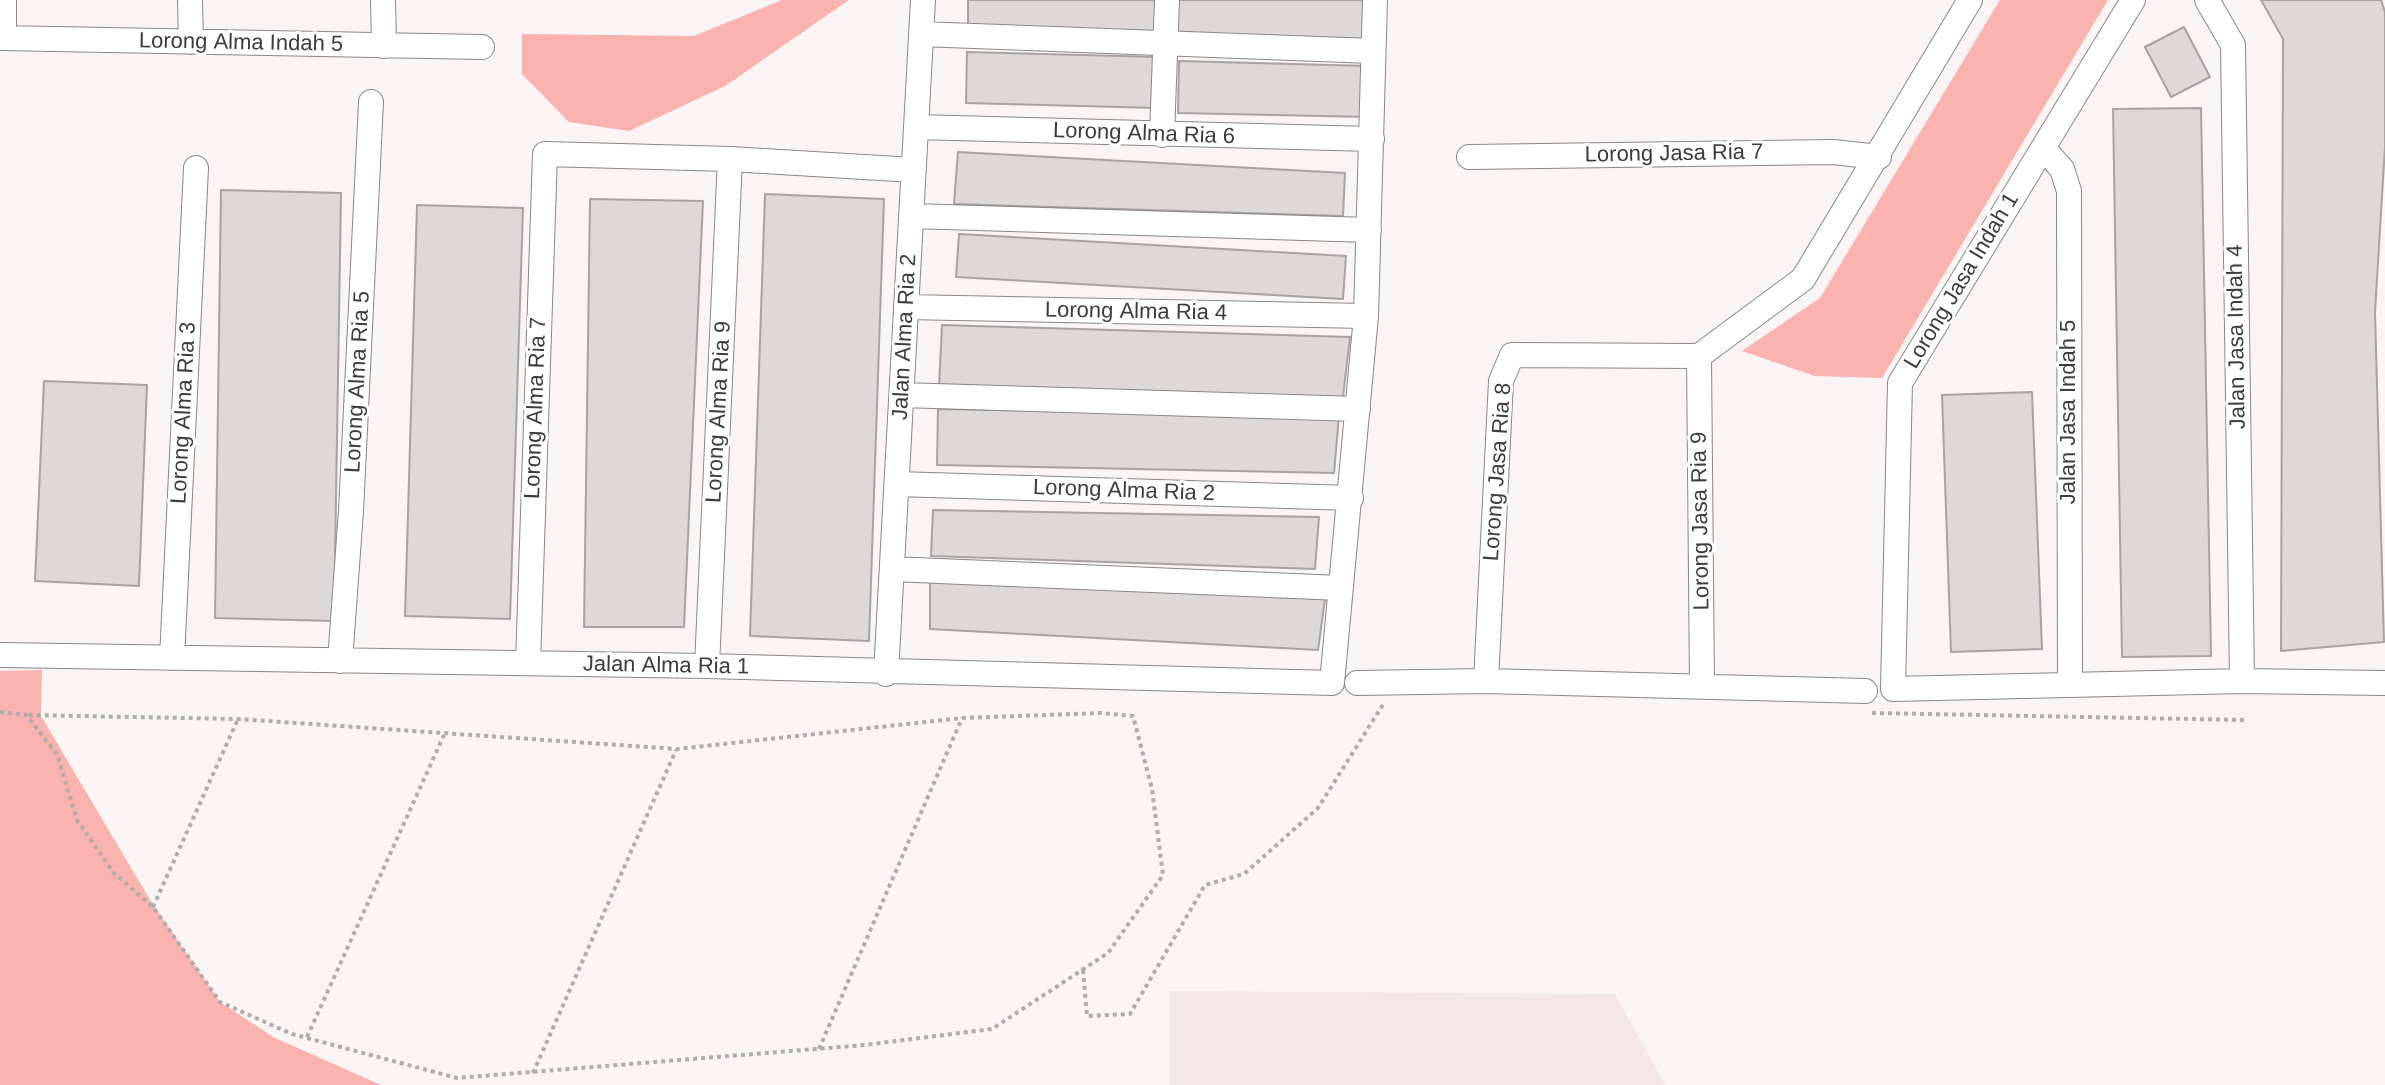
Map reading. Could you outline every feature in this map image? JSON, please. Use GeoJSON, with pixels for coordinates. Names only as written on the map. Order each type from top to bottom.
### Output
{"type":"FeatureCollection","features":[{"type":"Feature","properties":{"kind":"street"},"geometry":{"type":"LineString","coordinates":[[2,38],[4,0]]}},
{"type":"Feature","properties":{"kind":"street"},"geometry":{"type":"LineString","coordinates":[[190,0],[191,42]]}},
{"type":"Feature","properties":{"kind":"street"},"geometry":{"type":"LineString","coordinates":[[383,0],[384,46]]}},
{"type":"Feature","properties":{"kind":"street","name":"Jalan Alma Ria 2"},"geometry":{"type":"LineString","coordinates":[[886,674],[923,0]]}},
{"type":"Feature","properties":{"kind":"street"},"geometry":{"type":"LineString","coordinates":[[1162,135],[1167,0]]}},
{"type":"Feature","properties":{"kind":"street"},"geometry":{"type":"LineString","coordinates":[[892,569],[1341,588],[1366,316],[1375,0]]}},
{"type":"Feature","properties":{"kind":"street"},"geometry":{"type":"LineString","coordinates":[[1699,356],[1803,279],[1879,157],[1970,0]]}},
{"type":"Feature","properties":{"kind":"street","name":"Lorong Jasa Indah 1"},"geometry":{"type":"LineString","coordinates":[[2070,685],[1893,689],[1900,383],[2133,0]]}},
{"type":"Feature","properties":{"kind":"street","name":"Jalan Jasa Indah 4"},"geometry":{"type":"LineString","coordinates":[[2207,0],[2233,45],[2242,681]]}},
{"type":"Feature","properties":{"kind":"street"},"geometry":{"type":"LineString","coordinates":[[921,34],[1165,46],[1372,51]]}},
{"type":"Feature","properties":{"kind":"street","name":"Lorong Alma Indah 5"},"geometry":{"type":"LineString","coordinates":[[2,38],[482,47]]}},
{"type":"Feature","properties":{"kind":"street","name":"Lorong Alma Ria 5"},"geometry":{"type":"LineString","coordinates":[[340,661],[351,511],[371,102]]}},
{"type":"Feature","properties":{"kind":"street","name":"Lorong Alma Ria 6"},"geometry":{"type":"LineString","coordinates":[[916,127],[1372,139]]}},
{"type":"Feature","properties":{"kind":"street","name":"Jalan Jasa Indah 5"},"geometry":{"type":"LineString","coordinates":[[2043,148],[2062,169],[2069,191],[2070,685]]}},
{"type":"Feature","properties":{"kind":"street","name":"Lorong Jasa Ria 7"},"geometry":{"type":"LineString","coordinates":[[1469,157],[1833,152],[1879,157]]}},
{"type":"Feature","properties":{"kind":"street","name":"Lorong Alma Ria 7"},"geometry":{"type":"LineString","coordinates":[[528,663],[545,154],[730,159]]}},
{"type":"Feature","properties":{"kind":"street"},"geometry":{"type":"LineString","coordinates":[[730,159],[914,170]]}},
{"type":"Feature","properties":{"kind":"street","name":"Lorong Alma Ria 9"},"geometry":{"type":"LineString","coordinates":[[707,666],[730,159]]}},
{"type":"Feature","properties":{"kind":"street","name":"Lorong Alma Ria 3"},"geometry":{"type":"LineString","coordinates":[[172,658],[196,168]]}},
{"type":"Feature","properties":{"kind":"street"},"geometry":{"type":"LineString","coordinates":[[912,216],[1369,230]]}},
{"type":"Feature","properties":{"kind":"street","name":"Lorong Alma Ria 4"},"geometry":{"type":"LineString","coordinates":[[906,307],[1366,316]]}},
{"type":"Feature","properties":{"kind":"street","name":"Lorong Jasa Ria 8"},"geometry":{"type":"LineString","coordinates":[[1486,681],[1501,381],[1512,355],[1699,356]]}},
{"type":"Feature","properties":{"kind":"street","name":"Lorong Jasa Ria 9"},"geometry":{"type":"LineString","coordinates":[[1699,356],[1702,686]]}},
{"type":"Feature","properties":{"kind":"street"},"geometry":{"type":"LineString","coordinates":[[902,395],[1358,409]]}},
{"type":"Feature","properties":{"kind":"street","name":"Lorong Alma Ria 2"},"geometry":{"type":"LineString","coordinates":[[897,484],[1351,498]]}},
{"type":"Feature","properties":{"kind":"street","name":"Jalan Alma Ria 1"},"geometry":{"type":"LineString","coordinates":[[0,655],[707,666],[886,674],[1332,683],[1341,588]]}},
{"type":"Feature","properties":{"kind":"street"},"geometry":{"type":"LineString","coordinates":[[1357,683],[1486,681],[1702,686],[1864,702]]}},
{"type":"Feature","properties":{"kind":"street"},"geometry":{"type":"LineString","coordinates":[[2070,685],[2242,681],[2385,683]]}},
{"type":"Feature","properties":{"kind":"path"},"geometry":{"type":"LineString","coordinates":[[1864,702],[2246,720]]}},
{"type":"Feature","properties":{"kind":"path"},"geometry":{"type":"LineString","coordinates":[[1083,970],[1087,1016],[1130,1014],[1205,885],[1244,874],[1318,808],[1383,703],[1399,703]]}},
{"type":"Feature","properties":{"kind":"path"},"geometry":{"type":"LineString","coordinates":[[0,712],[238,719],[677,749],[962,718],[1101,713],[1133,716],[1152,789],[1163,875],[1108,953],[992,1029],[819,1049],[457,1078],[307,1037],[220,1002],[153,907],[113,872],[77,820],[57,754],[26,715]]}},
{"type":"Feature","properties":{"kind":"path"},"geometry":{"type":"LineString","coordinates":[[819,1049],[962,718]]}},
{"type":"Feature","properties":{"kind":"path"},"geometry":{"type":"LineString","coordinates":[[153,907],[238,719]]}},
{"type":"Feature","properties":{"kind":"path"},"geometry":{"type":"LineString","coordinates":[[307,1037],[444,735]]}},
{"type":"Feature","properties":{"kind":"path"},"geometry":{"type":"LineString","coordinates":[[533,1073],[677,749]]}},
{"type":"Feature","properties":{"kind":"shaded area"},"geometry":{"type":"Polygon","coordinates":[[[782,0],[849,0],[725,86],[629,131],[569,122],[522,74],[522,34],[694,36],[782,0]]]}},
{"type":"Feature","properties":{"kind":"shaded area"},"geometry":{"type":"Polygon","coordinates":[[[2000,0],[2108,0],[1882,378],[1815,376],[1742,351],[1820,298],[2000,0]]]}},
{"type":"Feature","properties":{"kind":"shaded area"},"geometry":{"type":"Polygon","coordinates":[[[42,670],[41,716],[152,903],[220,1002],[273,1037],[381,1085],[0,1085],[0,671],[42,670]]]}},
{"type":"Feature","properties":{"kind":"shaded area"},"geometry":{"type":"Polygon","coordinates":[[[1170,991],[1615,994],[1665,1085],[1170,1085],[1170,991]]]}},
{"type":"Feature","properties":{"kind":"building"},"geometry":{"type":"Polygon","coordinates":[[[968,0],[1159,0],[1159,34],[968,29],[968,0]]]}},
{"type":"Feature","properties":{"kind":"building"},"geometry":{"type":"Polygon","coordinates":[[[1176,0],[1367,0],[1366,44],[1175,39],[1176,0]]]}},
{"type":"Feature","properties":{"kind":"building"},"geometry":{"type":"Polygon","coordinates":[[[2261,0],[2381,0],[2385,12],[2385,147],[2375,312],[2384,642],[2281,651],[2283,39],[2261,0]]]}},
{"type":"Feature","properties":{"kind":"building"},"geometry":{"type":"Polygon","coordinates":[[[2184,27],[2210,77],[2171,97],[2145,47],[2184,27]]]}},
{"type":"Feature","properties":{"kind":"building"},"geometry":{"type":"Polygon","coordinates":[[[967,52],[1158,57],[1157,108],[966,103],[967,52]]]}},
{"type":"Feature","properties":{"kind":"building"},"geometry":{"type":"Polygon","coordinates":[[[1179,61],[1370,66],[1369,117],[1178,113],[1179,61]]]}},
{"type":"Feature","properties":{"kind":"building"},"geometry":{"type":"Polygon","coordinates":[[[2201,108],[2211,656],[2122,657],[2113,109],[2201,108]]]}},
{"type":"Feature","properties":{"kind":"building"},"geometry":{"type":"Polygon","coordinates":[[[958,152],[1345,173],[1343,216],[954,204],[958,152]]]}},
{"type":"Feature","properties":{"kind":"building"},"geometry":{"type":"Polygon","coordinates":[[[221,190],[341,193],[334,621],[215,618],[221,190]]]}},
{"type":"Feature","properties":{"kind":"building"},"geometry":{"type":"Polygon","coordinates":[[[765,194],[884,199],[869,641],[750,636],[765,194]]]}},
{"type":"Feature","properties":{"kind":"building"},"geometry":{"type":"Polygon","coordinates":[[[590,199],[703,201],[684,627],[584,627],[590,199]]]}},
{"type":"Feature","properties":{"kind":"building"},"geometry":{"type":"Polygon","coordinates":[[[417,205],[523,208],[510,619],[405,616],[417,205]]]}},
{"type":"Feature","properties":{"kind":"building"},"geometry":{"type":"Polygon","coordinates":[[[959,234],[1346,256],[1343,299],[956,277],[959,234]]]}},
{"type":"Feature","properties":{"kind":"building"},"geometry":{"type":"Polygon","coordinates":[[[942,325],[1350,337],[1343,397],[939,386],[942,325]]]}},
{"type":"Feature","properties":{"kind":"building"},"geometry":{"type":"Polygon","coordinates":[[[44,381],[147,385],[139,586],[35,581],[44,381]]]}},
{"type":"Feature","properties":{"kind":"building"},"geometry":{"type":"Polygon","coordinates":[[[2032,392],[2042,649],[1951,652],[1942,395],[2032,392]]]}},
{"type":"Feature","properties":{"kind":"building"},"geometry":{"type":"Polygon","coordinates":[[[938,409],[1339,416],[1334,473],[937,465],[938,409]]]}},
{"type":"Feature","properties":{"kind":"building"},"geometry":{"type":"Polygon","coordinates":[[[933,510],[1319,517],[1315,569],[931,556],[933,510]]]}},
{"type":"Feature","properties":{"kind":"building"},"geometry":{"type":"Polygon","coordinates":[[[930,581],[1325,599],[1318,650],[930,629],[930,581]]]}}]}
